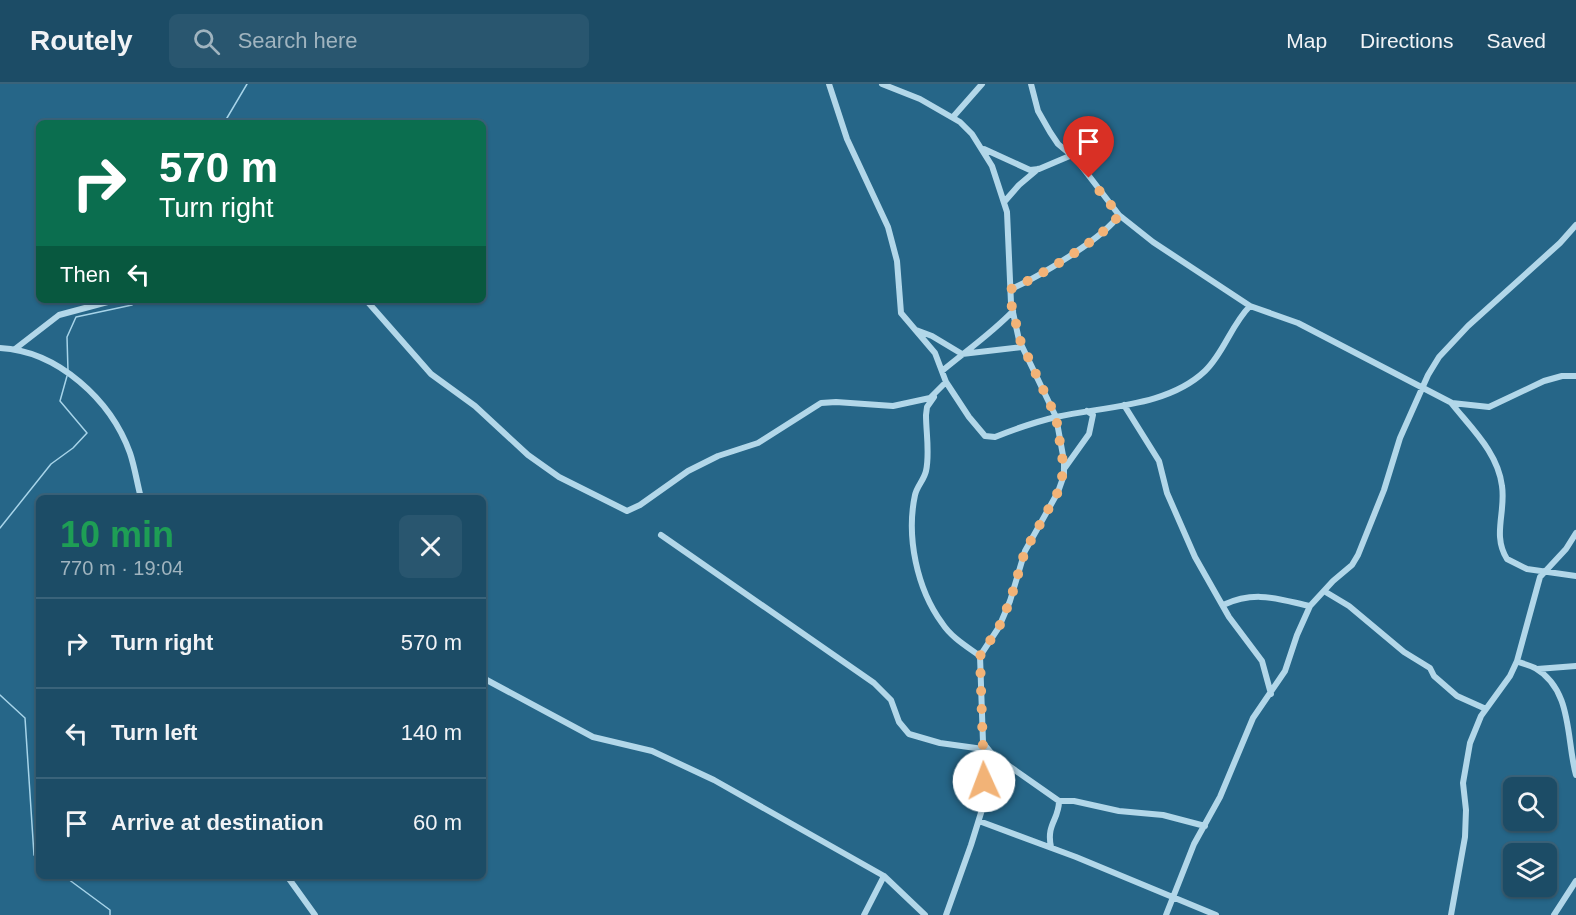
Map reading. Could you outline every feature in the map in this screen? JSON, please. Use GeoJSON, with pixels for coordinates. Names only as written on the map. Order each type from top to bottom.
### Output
{"type":"FeatureCollection","features":[{"type":"Feature","properties":{"kind":"street"},"geometry":{"type":"LineString","coordinates":[[829,84],[842,128],[888,227],[897,261],[900,308],[913,329],[935,353],[946,382],[969,417],[985,436],[995,437],[1056,417],[1124,405],[1173,390],[1204,372],[1250,306]]}},
{"type":"Feature","properties":{"kind":"street"},"geometry":{"type":"LineString","coordinates":[[882,84],[920,99],[953,117],[972,134],[996,176],[1005,201],[1009,224],[1013,311],[1022,347],[1056,417],[1064,469]]}},
{"type":"Feature","properties":{"kind":"street"},"geometry":{"type":"LineString","coordinates":[[953,117],[982,84]]}},
{"type":"Feature","properties":{"kind":"street"},"geometry":{"type":"LineString","coordinates":[[1031,84],[1042,120],[1058,144],[1072,155],[1119,215],[1153,242],[1250,306],[1298,323],[1452,403],[1489,407],[1545,381],[1562,376],[1576,376]]}},
{"type":"Feature","properties":{"kind":"street"},"geometry":{"type":"LineString","coordinates":[[982,148],[1029,170],[1039,169]]}},
{"type":"Feature","properties":{"kind":"street"},"geometry":{"type":"LineString","coordinates":[[1005,201],[1019,185],[1039,169],[1072,155]]}},
{"type":"Feature","properties":{"kind":"street"},"geometry":{"type":"LineString","coordinates":[[1011,289],[1099,236],[1119,215]]}},
{"type":"Feature","properties":{"kind":"street"},"geometry":{"type":"LineString","coordinates":[[1166,915],[1194,844],[1206,826],[1253,718],[1285,671],[1297,635],[1311,606],[1352,565],[1358,555],[1384,490],[1402,433],[1433,366],[1485,309],[1555,248],[1576,225]]}},
{"type":"Feature","properties":{"kind":"street"},"geometry":{"type":"LineString","coordinates":[[15,349],[59,315],[105,303]]}},
{"type":"Feature","properties":{"kind":"street"},"geometry":{"type":"LineString","coordinates":[[369,303],[431,374],[475,406],[528,454],[559,477],[627,511],[640,505],[688,471],[718,456],[758,443],[821,404],[836,402],[893,406],[920,401],[936,394]]}},
{"type":"Feature","properties":{"kind":"street"},"geometry":{"type":"LineString","coordinates":[[942,371],[997,328],[1013,311]]}},
{"type":"Feature","properties":{"kind":"street"},"geometry":{"type":"LineString","coordinates":[[913,329],[932,336],[962,354],[1022,347]]}},
{"type":"Feature","properties":{"kind":"street"},"geometry":{"type":"LineString","coordinates":[[0,348],[15,349],[37,356],[68,373],[94,395],[130,453],[140,495]]}},
{"type":"Feature","properties":{"kind":"street"},"geometry":{"type":"LineString","coordinates":[[946,382],[927,410],[926,469],[914,497],[913,529],[917,566],[929,601],[942,624],[980,656]]}},
{"type":"Feature","properties":{"kind":"street"},"geometry":{"type":"LineString","coordinates":[[1452,403],[1480,437],[1499,472],[1504,501],[1499,533],[1505,556],[1509,562],[1521,568],[1576,576]]}},
{"type":"Feature","properties":{"kind":"street"},"geometry":{"type":"LineString","coordinates":[[1124,405],[1159,461],[1167,493],[1183,533],[1222,605],[1242,636],[1258,655],[1271,694]]}},
{"type":"Feature","properties":{"kind":"street"},"geometry":{"type":"LineString","coordinates":[[946,915],[985,795],[980,656],[999,627],[1010,601],[1025,551],[1058,492],[1064,469],[1092,428],[1093,415],[1087,411]]}},
{"type":"Feature","properties":{"kind":"street"},"geometry":{"type":"LineString","coordinates":[[1451,915],[1465,837],[1466,810],[1463,783],[1468,751],[1486,709],[1510,676],[1517,661],[1540,577],[1566,549],[1576,533]]}},
{"type":"Feature","properties":{"kind":"street"},"geometry":{"type":"LineString","coordinates":[[661,535],[874,683],[891,700],[896,718],[906,732],[940,743],[983,746],[1059,801],[1074,801],[1119,811],[1163,815],[1206,826]]}},
{"type":"Feature","properties":{"kind":"street"},"geometry":{"type":"LineString","coordinates":[[1324,591],[1349,606],[1404,652],[1430,668],[1434,676],[1457,696],[1486,709]]}},
{"type":"Feature","properties":{"kind":"street"},"geometry":{"type":"LineString","coordinates":[[1222,605],[1255,596],[1311,606]]}},
{"type":"Feature","properties":{"kind":"street"},"geometry":{"type":"LineString","coordinates":[[1517,661],[1536,669],[1552,684],[1563,704],[1576,775]]}},
{"type":"Feature","properties":{"kind":"street"},"geometry":{"type":"LineString","coordinates":[[1536,669],[1576,666]]}},
{"type":"Feature","properties":{"kind":"street"},"geometry":{"type":"LineString","coordinates":[[486,680],[592,737],[652,751],[714,780],[884,876],[925,915]]}},
{"type":"Feature","properties":{"kind":"street"},"geometry":{"type":"LineString","coordinates":[[1051,847],[1049,829],[1059,801]]}},
{"type":"Feature","properties":{"kind":"street"},"geometry":{"type":"LineString","coordinates":[[978,821],[1051,847],[1216,915]]}},
{"type":"Feature","properties":{"kind":"street"},"geometry":{"type":"LineString","coordinates":[[864,915],[884,876]]}},
{"type":"Feature","properties":{"kind":"street"},"geometry":{"type":"LineString","coordinates":[[289,879],[315,915]]}},
{"type":"Feature","properties":{"kind":"street"},"geometry":{"type":"LineString","coordinates":[[1554,915],[1576,881]]}},
{"type":"Feature","properties":{"kind":"waterway"},"geometry":{"type":"LineString","coordinates":[[226,120],[247,84]]}},
{"type":"Feature","properties":{"kind":"waterway"},"geometry":{"type":"LineString","coordinates":[[68,371],[67,337],[76,317],[134,303]]}},
{"type":"Feature","properties":{"kind":"waterway"},"geometry":{"type":"LineString","coordinates":[[0,528],[51,464],[73,448],[87,433],[60,401],[67,376]]}},
{"type":"Feature","properties":{"kind":"waterway"},"geometry":{"type":"LineString","coordinates":[[0,695],[25,718],[34,855],[36,856]]}},
{"type":"Feature","properties":{"kind":"waterway"},"geometry":{"type":"LineString","coordinates":[[68,879],[110,910],[110,915]]}},
{"type":"Feature","properties":{"kind":"route"},"geometry":{"type":"LineString","coordinates":[[984,781],[980,656],[999,627],[1010,601],[1025,551],[1058,492],[1064,475],[1056,417],[1029,364],[1020,340],[1011,303],[1011,289],[1099,236],[1115,221],[1119,215],[1089,178]]}}]}
